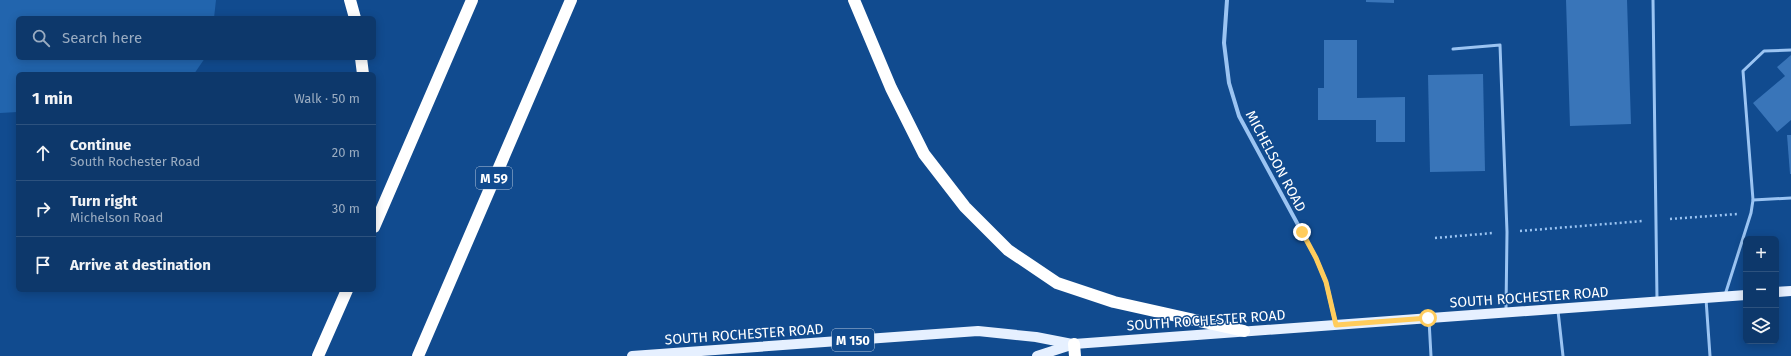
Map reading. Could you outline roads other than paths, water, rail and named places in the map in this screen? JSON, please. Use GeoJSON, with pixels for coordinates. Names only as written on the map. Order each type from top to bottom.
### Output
{"type":"FeatureCollection","features":[{"type":"Feature","properties":{"kind":"highway"},"geometry":{"type":"LineString","coordinates":[[350,0],[354,16]]}},
{"type":"Feature","properties":{"kind":"highway"},"geometry":{"type":"LineString","coordinates":[[376,222],[472,0]]}},
{"type":"Feature","properties":{"kind":"highway","name":"M 59"},"geometry":{"type":"LineString","coordinates":[[418,356],[571,0]]}},
{"type":"Feature","properties":{"kind":"highway"},"geometry":{"type":"LineString","coordinates":[[854,0],[891,88],[924,154],[965,207],[1008,250],[1057,283],[1114,302],[1244,331]]}},
{"type":"Feature","properties":{"kind":"highway"},"geometry":{"type":"LineString","coordinates":[[361,60],[363,72]]}},
{"type":"Feature","properties":{"kind":"highway"},"geometry":{"type":"LineString","coordinates":[[318,356],[346,292]]}},
{"type":"Feature","properties":{"kind":"main road"},"geometry":{"type":"LineString","coordinates":[[1779,292],[1791,291]]}},
{"type":"Feature","properties":{"kind":"main road","name":"SOUTH ROCHESTER ROAD"},"geometry":{"type":"LineString","coordinates":[[1037,356],[1074,350],[1244,331],[1743,295]]}},
{"type":"Feature","properties":{"kind":"main road","name":"SOUTH ROCHESTER ROAD"},"geometry":{"type":"LineString","coordinates":[[632,356],[978,331],[1036,337],[1074,350]]}},
{"type":"Feature","properties":{"kind":"street","name":"MICHELSON ROAD"},"geometry":{"type":"LineString","coordinates":[[1227,0],[1224,43],[1229,83],[1239,116],[1316,258],[1326,282],[1336,325]]}},
{"type":"Feature","properties":{"kind":"lane"},"geometry":{"type":"LineString","coordinates":[[1652,0],[1657,301]]}},
{"type":"Feature","properties":{"kind":"lane"},"geometry":{"type":"LineString","coordinates":[[1453,49],[1500,45],[1507,232],[1506,312]]}},
{"type":"Feature","properties":{"kind":"lane"},"geometry":{"type":"LineString","coordinates":[[1724,296],[1751,213],[1753,200],[1743,71],[1764,51],[1791,50]]}},
{"type":"Feature","properties":{"kind":"lane"},"geometry":{"type":"LineString","coordinates":[[1753,200],[1791,198]]}},
{"type":"Feature","properties":{"kind":"lane"},"geometry":{"type":"LineString","coordinates":[[1706,298],[1710,356]]}},
{"type":"Feature","properties":{"kind":"lane"},"geometry":{"type":"LineString","coordinates":[[1558,309],[1563,356]]}},
{"type":"Feature","properties":{"kind":"lane"},"geometry":{"type":"LineString","coordinates":[[1428,318],[1431,356]]}}]}
